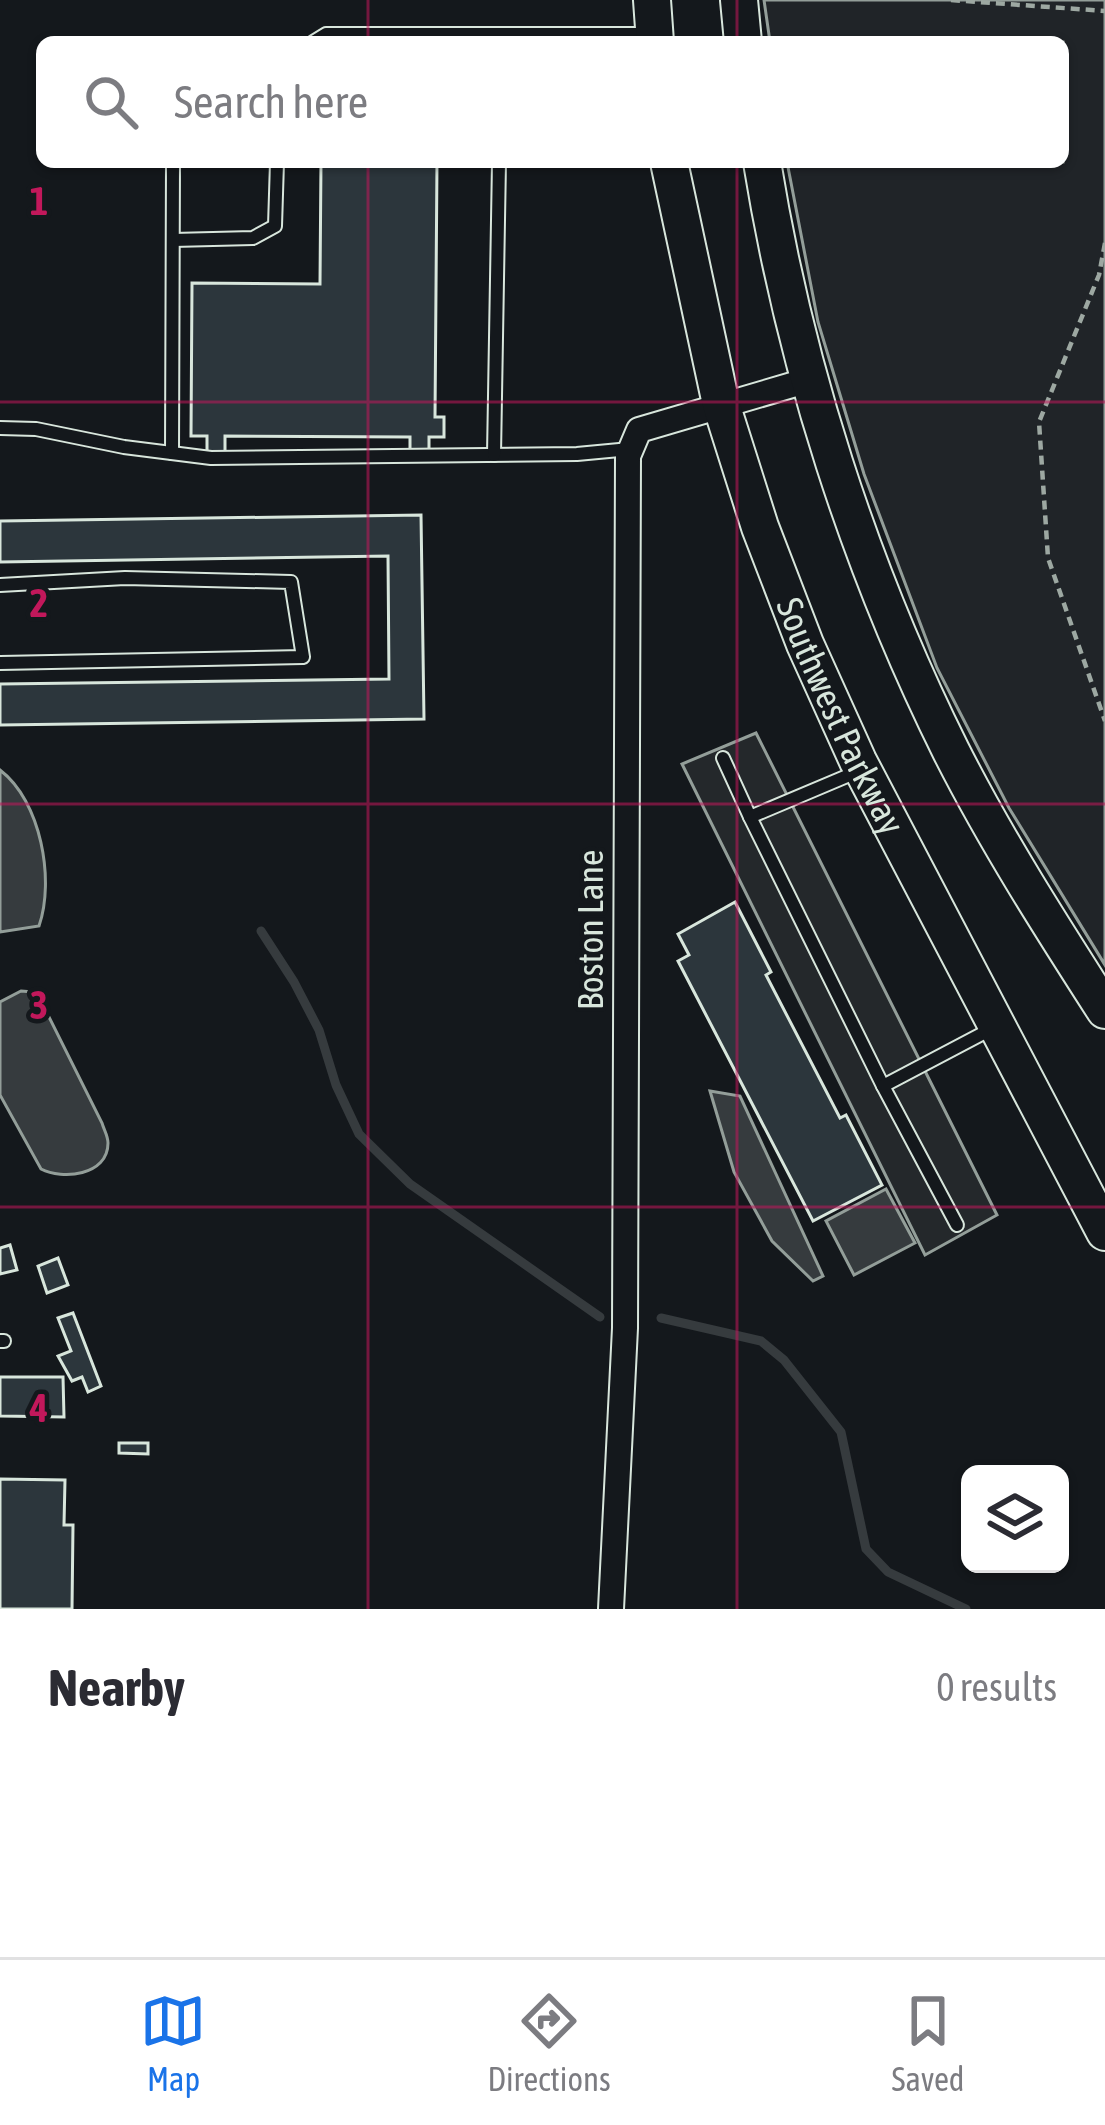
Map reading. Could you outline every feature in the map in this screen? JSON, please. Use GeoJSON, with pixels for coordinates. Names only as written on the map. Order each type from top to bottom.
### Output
{"type":"FeatureCollection","features":[{"type":"Feature","properties":{"kind":"main road"},"geometry":{"type":"LineString","coordinates":[[739,0],[742,36]]}},
{"type":"Feature","properties":{"kind":"main road","name":"Southwest Parkway"},"geometry":{"type":"LineString","coordinates":[[670,168],[721,404],[760,527],[805,644],[862,770],[1105,1232]]}},
{"type":"Feature","properties":{"kind":"main road"},"geometry":{"type":"LineString","coordinates":[[763,168],[786,291],[809,380],[879,584],[952,751],[1039,906],[1105,1010]]}},
{"type":"Feature","properties":{"kind":"street"},"geometry":{"type":"LineString","coordinates":[[631,448],[639,430],[809,380]]}},
{"type":"Feature","properties":{"kind":"street","name":"Boston Lane"},"geometry":{"type":"LineString","coordinates":[[611,1609],[625,1328],[631,448]]}},
{"type":"Feature","properties":{"kind":"lane"},"geometry":{"type":"LineString","coordinates":[[534,36],[654,25]]}},
{"type":"Feature","properties":{"kind":"lane"},"geometry":{"type":"LineString","coordinates":[[323,36],[396,36]]}},
{"type":"Feature","properties":{"kind":"lane"},"geometry":{"type":"LineString","coordinates":[[172,453],[173,168]]}},
{"type":"Feature","properties":{"kind":"lane"},"geometry":{"type":"LineString","coordinates":[[173,240],[253,238],[275,226],[277,168]]}},
{"type":"Feature","properties":{"kind":"lane"},"geometry":{"type":"LineString","coordinates":[[494,455],[499,168]]}},
{"type":"Feature","properties":{"kind":"lane"},"geometry":{"type":"LineString","coordinates":[[0,428],[36,429],[212,458],[577,454],[631,448]]}},
{"type":"Feature","properties":{"kind":"lane"},"geometry":{"type":"LineString","coordinates":[[0,585],[125,578],[291,581],[303,657],[0,663]]}},
{"type":"Feature","properties":{"kind":"lane"},"geometry":{"type":"LineString","coordinates":[[723,758],[883,1086],[957,1225]]}},
{"type":"Feature","properties":{"kind":"lane"},"geometry":{"type":"LineString","coordinates":[[750,817],[862,770]]}},
{"type":"Feature","properties":{"kind":"lane"},"geometry":{"type":"LineString","coordinates":[[883,1086],[996,1026]]}},
{"type":"Feature","properties":{"kind":"path"},"geometry":{"type":"LineString","coordinates":[[951,0],[1105,11]]}},
{"type":"Feature","properties":{"kind":"path"},"geometry":{"type":"LineString","coordinates":[[1105,243],[1099,275],[1039,422],[1048,558],[1105,722]]}},
{"type":"Feature","properties":{"kind":"shaded area"},"geometry":{"type":"Polygon","coordinates":[[[764,0],[1105,0],[1105,965],[1009,808],[937,668],[864,474],[818,322],[788,168],[1069,168],[1069,36],[769,36],[764,0]]]}},
{"type":"Feature","properties":{"kind":"shaded area"},"geometry":{"type":"Polygon","coordinates":[[[756,733],[997,1215],[925,1255],[682,764],[756,733]]]}},
{"type":"Feature","properties":{"kind":"shaded area"},"geometry":{"type":"Polygon","coordinates":[[[0,770],[26,801],[35,821],[45,887],[39,926],[0,932],[0,770]]]}},
{"type":"Feature","properties":{"kind":"shaded area"},"geometry":{"type":"Polygon","coordinates":[[[21,991],[33,992],[41,1001],[107,1135],[106,1154],[92,1169],[60,1174],[41,1169],[0,1095],[0,1002],[21,991]]]}},
{"type":"Feature","properties":{"kind":"shaded area"},"geometry":{"type":"Polygon","coordinates":[[[710,1091],[740,1096],[823,1276],[813,1281],[772,1241],[734,1172],[710,1091]]]}},
{"type":"Feature","properties":{"kind":"shaded area"},"geometry":{"type":"Polygon","coordinates":[[[886,1189],[915,1243],[854,1275],[826,1221],[886,1189]]]}},
{"type":"Feature","properties":{"kind":"building"},"geometry":{"type":"Polygon","coordinates":[[[321,168],[437,168],[435,417],[444,417],[444,437],[429,437],[429,451],[410,451],[410,437],[225,436],[225,454],[207,454],[207,436],[191,436],[192,283],[320,284],[321,168]]]}},
{"type":"Feature","properties":{"kind":"building"},"geometry":{"type":"Polygon","coordinates":[[[421,515],[424,719],[0,725],[0,684],[389,679],[388,556],[0,562],[0,521],[421,515]]]}},
{"type":"Feature","properties":{"kind":"building"},"geometry":{"type":"Polygon","coordinates":[[[735,902],[771,972],[766,975],[840,1118],[846,1115],[882,1185],[813,1221],[678,961],[689,955],[678,934],[735,902]]]}},
{"type":"Feature","properties":{"kind":"building"},"geometry":{"type":"Polygon","coordinates":[[[10,1245],[17,1270],[0,1274],[0,1248],[10,1245]]]}},
{"type":"Feature","properties":{"kind":"building"},"geometry":{"type":"Polygon","coordinates":[[[58,1258],[68,1285],[47,1293],[38,1266],[58,1258]]]}},
{"type":"Feature","properties":{"kind":"building"},"geometry":{"type":"Polygon","coordinates":[[[73,1313],[101,1386],[88,1392],[82,1377],[72,1381],[58,1356],[71,1351],[58,1318],[73,1313]]]}},
{"type":"Feature","properties":{"kind":"building"},"geometry":{"type":"Polygon","coordinates":[[[0,1377],[63,1377],[64,1417],[0,1416],[0,1377]]]}},
{"type":"Feature","properties":{"kind":"building"},"geometry":{"type":"Polygon","coordinates":[[[119,1443],[148,1443],[148,1454],[119,1453],[119,1443]]]}},
{"type":"Feature","properties":{"kind":"building"},"geometry":{"type":"Polygon","coordinates":[[[0,1479],[65,1480],[64,1525],[73,1525],[72,1609],[0,1609],[0,1479]]]}},
{"type":"Feature","properties":{"kind":"waterway"},"geometry":{"type":"LineString","coordinates":[[261,931],[319,1030],[336,1085],[359,1134],[410,1184],[600,1317]]}},
{"type":"Feature","properties":{"kind":"waterway"},"geometry":{"type":"LineString","coordinates":[[661,1318],[761,1341],[784,1360],[841,1432],[866,1549],[888,1572],[966,1609]]}}]}
